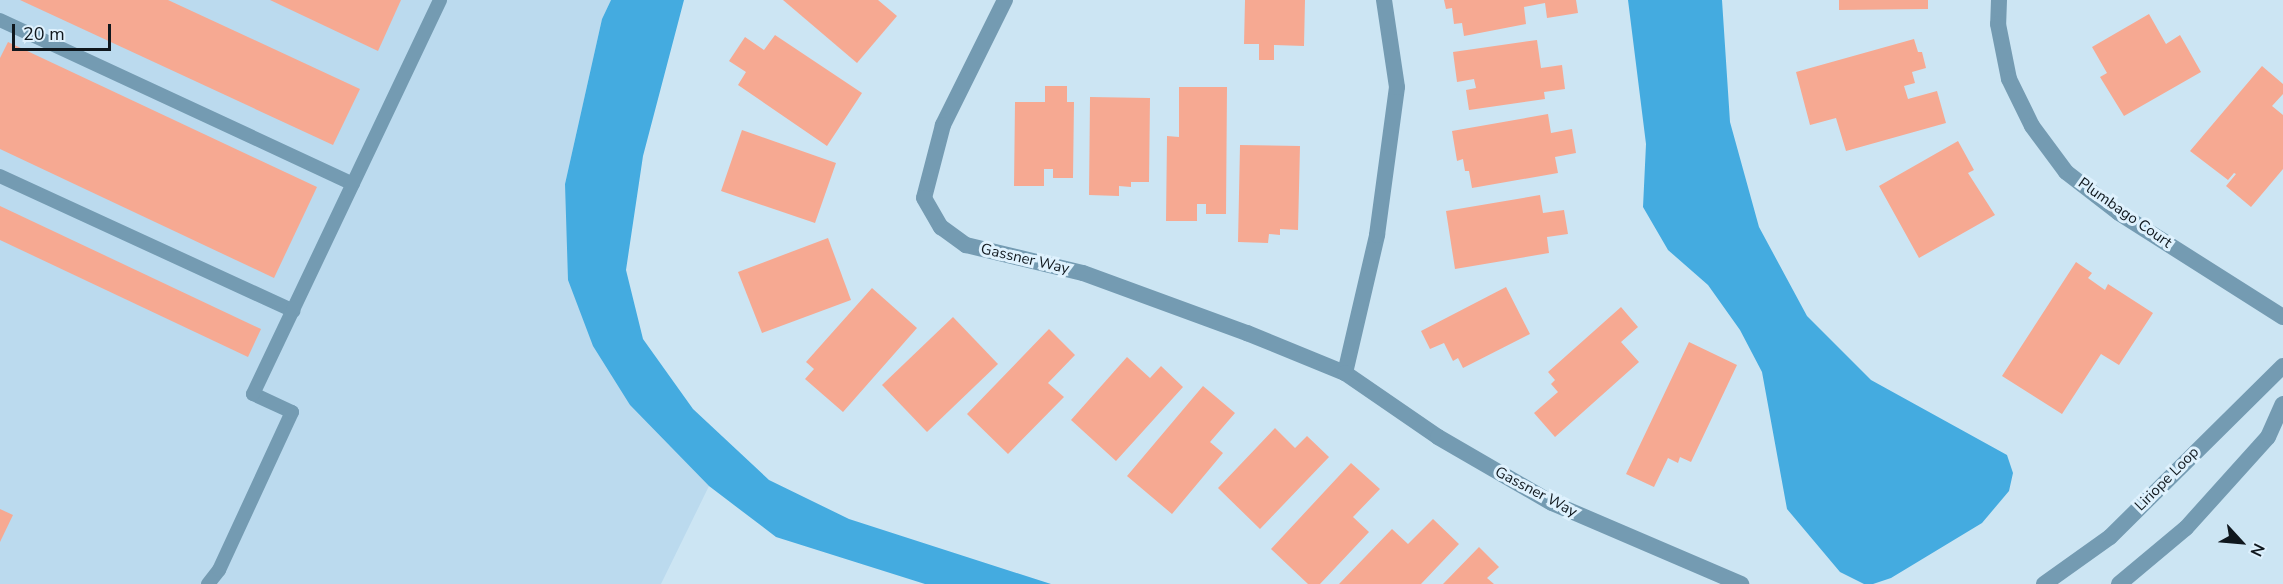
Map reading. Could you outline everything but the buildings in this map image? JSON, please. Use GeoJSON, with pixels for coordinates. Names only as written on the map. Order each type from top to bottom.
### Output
{"type":"FeatureCollection","features":[{"type":"Feature","properties":{"kind":"street","name":"Gassner Way"},"geometry":{"type":"LineString","coordinates":[[1005,0],[944,125],[924,198],[940,227],[966,245],[1083,273],[1247,333],[1345,373],[1438,437],[1552,503],[1695,567],[1741,584]]}},
{"type":"Feature","properties":{"kind":"street"},"geometry":{"type":"LineString","coordinates":[[1345,373],[1377,235],[1397,87],[1384,0]]}},
{"type":"Feature","properties":{"kind":"street","name":"Plumbago Court"},"geometry":{"type":"LineString","coordinates":[[1999,0],[1998,24],[2009,79],[2032,126],[2067,172],[2119,213],[2283,317]]}},
{"type":"Feature","properties":{"kind":"street","name":"Liriope Loop"},"geometry":{"type":"LineString","coordinates":[[2044,584],[2110,537],[2283,366]]}},
{"type":"Feature","properties":{"kind":"street"},"geometry":{"type":"LineString","coordinates":[[2120,584],[2187,528],[2268,437],[2283,404]]}},
{"type":"Feature","properties":{"kind":"lane"},"geometry":{"type":"LineString","coordinates":[[208,584],[219,570],[292,411],[253,394],[440,0]]}},
{"type":"Feature","properties":{"kind":"lane"},"geometry":{"type":"LineString","coordinates":[[0,20],[353,184]]}},
{"type":"Feature","properties":{"kind":"lane"},"geometry":{"type":"LineString","coordinates":[[0,176],[293,311]]}},
{"type":"Feature","properties":{"kind":"shaded area"},"geometry":{"type":"Polygon","coordinates":[[[0,0],[611,0],[602,19],[565,184],[630,405],[709,486],[661,584],[0,584],[0,0]]]}},
{"type":"Feature","properties":{"kind":"water"},"geometry":{"type":"Polygon","coordinates":[[[611,0],[684,0],[643,156],[626,270],[643,339],[693,409],[769,480],[849,519],[1051,584],[925,584],[776,537],[709,486],[630,405],[593,346],[568,280],[565,184],[602,19],[611,0]]]}},
{"type":"Feature","properties":{"kind":"water"},"geometry":{"type":"Polygon","coordinates":[[[1628,0],[1722,0],[1730,122],[1759,227],[1807,316],[1871,380],[2007,455],[2013,473],[2009,491],[1982,523],[1891,578],[1873,584],[1864,584],[1840,572],[1787,509],[1762,372],[1740,330],[1708,285],[1668,250],[1643,207],[1646,144],[1628,0]]]}}]}
